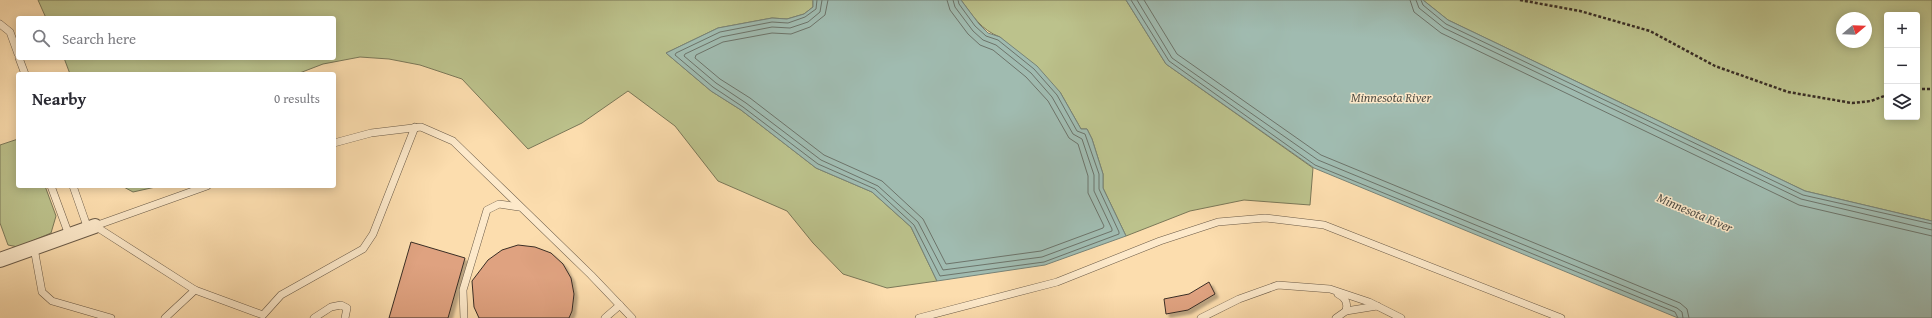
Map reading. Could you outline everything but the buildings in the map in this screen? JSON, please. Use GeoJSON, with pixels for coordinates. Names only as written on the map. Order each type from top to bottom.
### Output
{"type":"FeatureCollection","features":[{"type":"Feature","properties":{"kind":"street"},"geometry":{"type":"LineString","coordinates":[[0,260],[92,227]]}},
{"type":"Feature","properties":{"kind":"lane"},"geometry":{"type":"LineString","coordinates":[[0,24],[10,32],[16,48]]}},
{"type":"Feature","properties":{"kind":"lane"},"geometry":{"type":"LineString","coordinates":[[20,60],[25,72]]}},
{"type":"Feature","properties":{"kind":"lane"},"geometry":{"type":"LineString","coordinates":[[74,188],[92,227],[195,290],[266,317],[281,295],[363,249],[373,234],[415,127]]}},
{"type":"Feature","properties":{"kind":"lane"},"geometry":{"type":"LineString","coordinates":[[336,142],[371,133],[415,127],[421,127],[453,141],[632,318]]}},
{"type":"Feature","properties":{"kind":"lane"},"geometry":{"type":"LineString","coordinates":[[52,188],[69,235]]}},
{"type":"Feature","properties":{"kind":"lane"},"geometry":{"type":"LineString","coordinates":[[92,227],[201,188]]}},
{"type":"Feature","properties":{"kind":"lane"},"geometry":{"type":"LineString","coordinates":[[464,318],[463,290],[487,210],[499,204],[519,207]]}},
{"type":"Feature","properties":{"kind":"lane"},"geometry":{"type":"LineString","coordinates":[[919,318],[1057,282],[1160,241],[1218,222],[1265,218],[1324,225],[1560,318]]}},
{"type":"Feature","properties":{"kind":"lane"},"geometry":{"type":"LineString","coordinates":[[34,248],[42,292],[52,301],[111,318]]}},
{"type":"Feature","properties":{"kind":"lane"},"geometry":{"type":"LineString","coordinates":[[1201,318],[1239,299],[1278,285],[1330,289],[1377,306],[1401,318]]}},
{"type":"Feature","properties":{"kind":"lane"},"geometry":{"type":"LineString","coordinates":[[1330,289],[1344,297],[1347,304],[1346,311]]}},
{"type":"Feature","properties":{"kind":"lane"},"geometry":{"type":"LineString","coordinates":[[165,318],[195,290]]}},
{"type":"Feature","properties":{"kind":"lane"},"geometry":{"type":"LineString","coordinates":[[314,318],[331,307],[342,304],[347,308],[345,318]]}},
{"type":"Feature","properties":{"kind":"lane"},"geometry":{"type":"LineString","coordinates":[[605,318],[620,305]]}},
{"type":"Feature","properties":{"kind":"lane"},"geometry":{"type":"LineString","coordinates":[[1336,318],[1346,311],[1377,306]]}},
{"type":"Feature","properties":{"kind":"path"},"geometry":{"type":"LineString","coordinates":[[1520,0],[1580,11],[1650,31],[1715,66],[1788,92],[1852,104],[1871,101],[1884,96]]}},
{"type":"Feature","properties":{"kind":"path"},"geometry":{"type":"LineString","coordinates":[[1920,89],[1932,89]]}},
{"type":"Feature","properties":{"kind":"green space"},"geometry":{"type":"Polygon","coordinates":[[[38,0],[813,0],[813,7],[804,14],[787,19],[772,18],[718,28],[666,53],[711,91],[741,110],[816,168],[872,192],[911,227],[937,281],[887,288],[843,274],[813,243],[787,211],[718,181],[675,126],[628,91],[582,123],[528,149],[462,79],[420,65],[389,59],[360,57],[323,64],[302,72],[69,72],[65,60],[336,60],[336,16],[45,16],[38,0]]]}},
{"type":"Feature","properties":{"kind":"green space"},"geometry":{"type":"Polygon","coordinates":[[[961,0],[1126,0],[1166,64],[1313,168],[1310,205],[1244,200],[1190,211],[1126,236],[1103,188],[1103,174],[1092,139],[1087,129],[1081,129],[1060,92],[1000,37],[982,26],[961,0]]]}},
{"type":"Feature","properties":{"kind":"green space"},"geometry":{"type":"Polygon","coordinates":[[[1423,0],[1932,0],[1932,221],[1805,191],[1448,20],[1423,0]]]}},
{"type":"Feature","properties":{"kind":"green space"},"geometry":{"type":"Polygon","coordinates":[[[16,140],[16,188],[46,188],[56,216],[51,233],[18,247],[8,245],[0,223],[0,145],[16,140]]]}},
{"type":"Feature","properties":{"kind":"green space"},"geometry":{"type":"Polygon","coordinates":[[[126,188],[151,188],[133,192],[126,188]]]}},
{"type":"Feature","properties":{"kind":"water"},"geometry":{"type":"Polygon","coordinates":[[[813,0],[961,0],[979,24],[988,33],[1000,37],[1037,66],[1060,92],[1081,129],[1087,129],[1092,139],[1103,174],[1103,188],[1126,236],[1045,265],[937,281],[911,227],[872,192],[816,168],[741,110],[711,91],[666,53],[718,28],[772,18],[787,19],[804,14],[813,7],[813,0]]]}},
{"type":"Feature","properties":{"kind":"water","name":"Minnesota River"},"geometry":{"type":"Polygon","coordinates":[[[1126,0],[1423,0],[1448,20],[1805,191],[1932,221],[1932,318],[1678,318],[1314,168],[1166,64],[1126,0]]]}}]}
